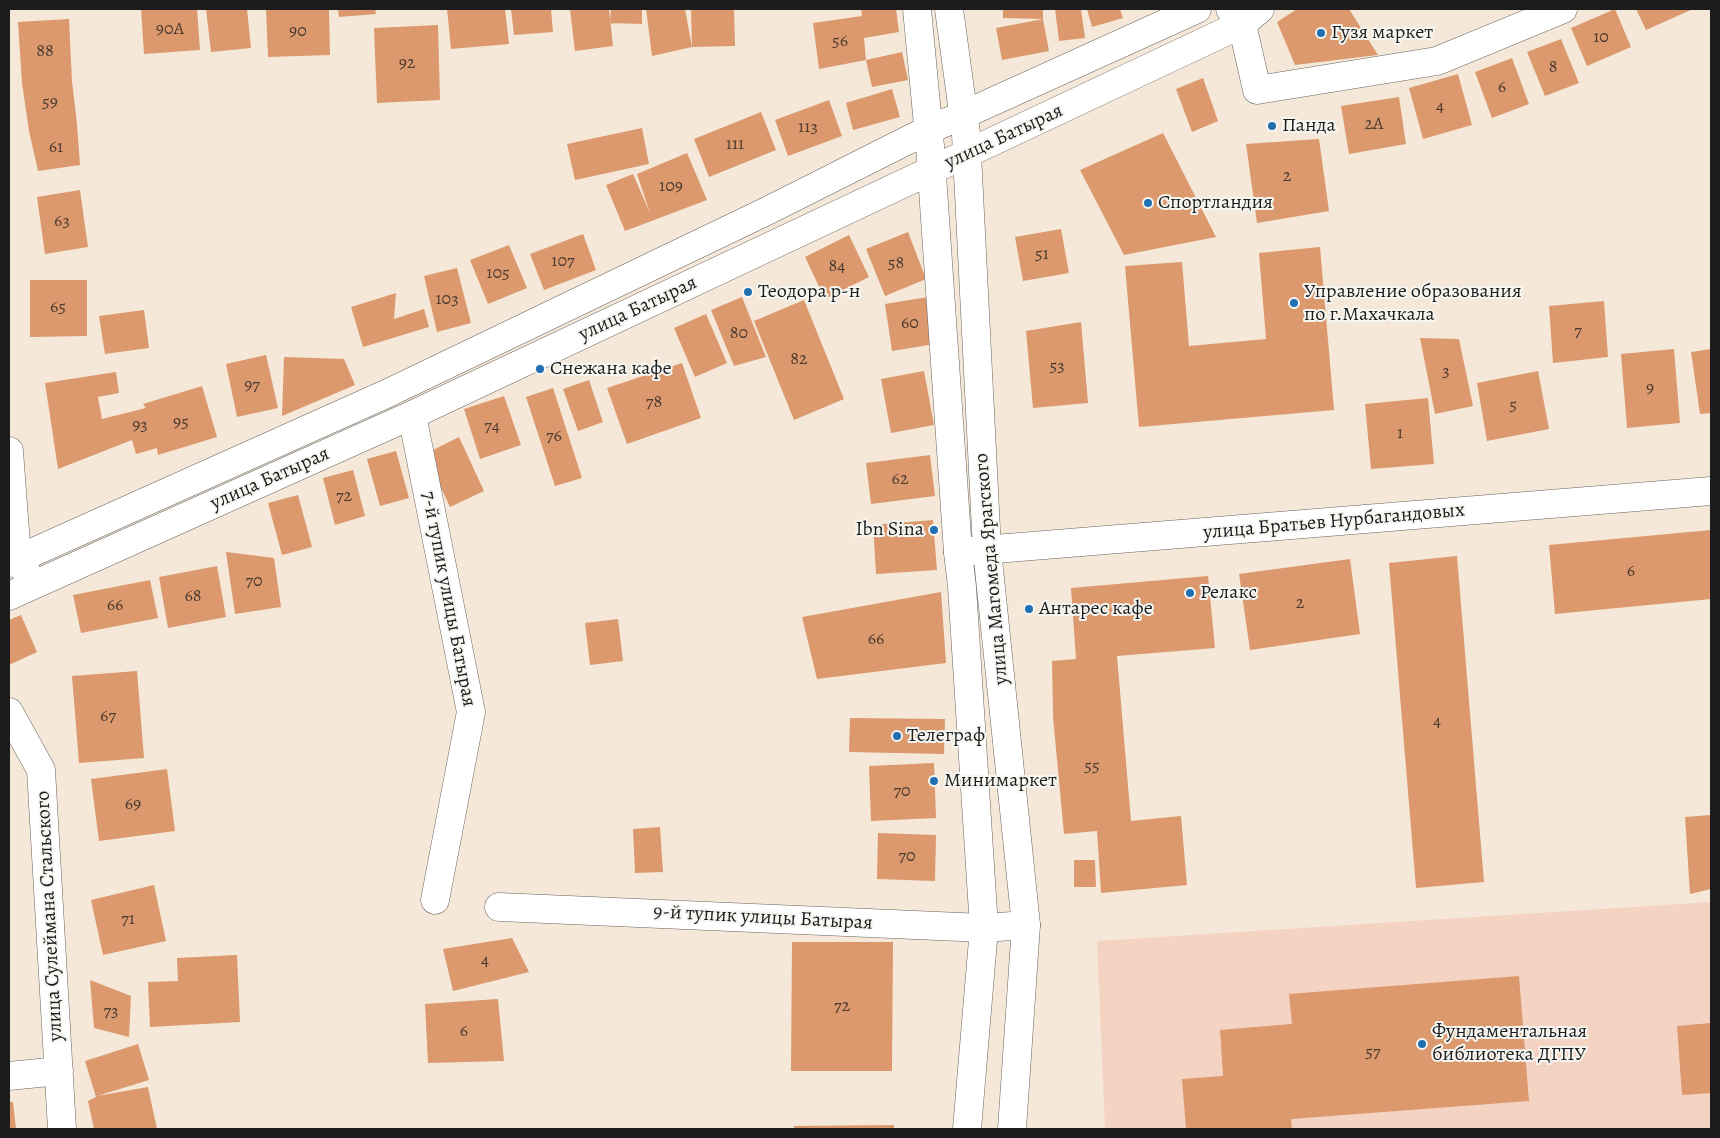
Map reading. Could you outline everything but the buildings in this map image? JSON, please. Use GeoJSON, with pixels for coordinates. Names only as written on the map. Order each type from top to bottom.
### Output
{"type":"FeatureCollection","features":[{"type":"Feature","properties":{"kind":"main road","name":"улица Магомеда Ярагского"},"geometry":{"type":"LineString","coordinates":[[917,9],[932,171],[984,928],[967,1129]]}},
{"type":"Feature","properties":{"kind":"main road","name":"улица Магомеда Ярагского"},"geometry":{"type":"LineString","coordinates":[[950,9],[966,155],[987,550],[1026,925],[1012,1129]]}},
{"type":"Feature","properties":{"kind":"main road","name":"улица Батырая"},"geometry":{"type":"LineString","coordinates":[[12,562],[386,394],[769,210],[928,130],[1197,9]]}},
{"type":"Feature","properties":{"kind":"main road"},"geometry":{"type":"LineString","coordinates":[[1244,14],[1257,90],[1436,61],[1563,9]]}},
{"type":"Feature","properties":{"kind":"main road","name":"улица Батырая"},"geometry":{"type":"LineString","coordinates":[[24,590],[412,416],[966,155],[1244,14]]}},
{"type":"Feature","properties":{"kind":"main road","name":"7-й тупик улицы Батырая"},"geometry":{"type":"LineString","coordinates":[[412,416],[472,712],[435,900]]}},
{"type":"Feature","properties":{"kind":"main road"},"geometry":{"type":"LineString","coordinates":[[9,451],[12,562],[24,590]]}},
{"type":"Feature","properties":{"kind":"main road","name":"улица Братьев Нурбагандовых"},"geometry":{"type":"LineString","coordinates":[[958,552],[1711,491]]}},
{"type":"Feature","properties":{"kind":"main road","name":"улица Сулеймана Стальского"},"geometry":{"type":"LineString","coordinates":[[9,712],[41,770],[62,1129]]}},
{"type":"Feature","properties":{"kind":"main road","name":"9-й тупик улицы Батырая"},"geometry":{"type":"LineString","coordinates":[[499,907],[984,928],[1026,925]]}},
{"type":"Feature","properties":{"kind":"main road"},"geometry":{"type":"LineString","coordinates":[[9,1076],[59,1071]]}},
{"type":"Feature","properties":{"kind":"shaded area"},"geometry":{"type":"Polygon","coordinates":[[[1711,902],[1711,1129],[1105,1129],[1097,941],[1711,902]]]}},
{"type":"Feature","properties":{"kind":"place","name":"Гузя маркет"},"geometry":{"type":"Point","coordinates":[1321,33]}},
{"type":"Feature","properties":{"kind":"place","name":"Панда"},"geometry":{"type":"Point","coordinates":[1272,126]}},
{"type":"Feature","properties":{"kind":"place","name":"Спортландия"},"geometry":{"type":"Point","coordinates":[1148,203]}},
{"type":"Feature","properties":{"kind":"place","name":"Теодора р-н"},"geometry":{"type":"Point","coordinates":[748,292]}},
{"type":"Feature","properties":{"kind":"place","name":"Управление образования по г.Махачкала"},"geometry":{"type":"Point","coordinates":[1294,303]}},
{"type":"Feature","properties":{"kind":"place","name":"Снежана кафе"},"geometry":{"type":"Point","coordinates":[540,369]}},
{"type":"Feature","properties":{"kind":"place","name":"Ibn Sina"},"geometry":{"type":"Point","coordinates":[934,530]}},
{"type":"Feature","properties":{"kind":"place","name":"Релакс"},"geometry":{"type":"Point","coordinates":[1190,593]}},
{"type":"Feature","properties":{"kind":"place","name":"Антарес кафе"},"geometry":{"type":"Point","coordinates":[1029,609]}},
{"type":"Feature","properties":{"kind":"place","name":"Телеграф"},"geometry":{"type":"Point","coordinates":[897,736]}},
{"type":"Feature","properties":{"kind":"place","name":"Минимаркет"},"geometry":{"type":"Point","coordinates":[934,781]}},
{"type":"Feature","properties":{"kind":"place","name":"Фундаментальная библиотека ДГПУ"},"geometry":{"type":"Point","coordinates":[1422,1044]}}]}
